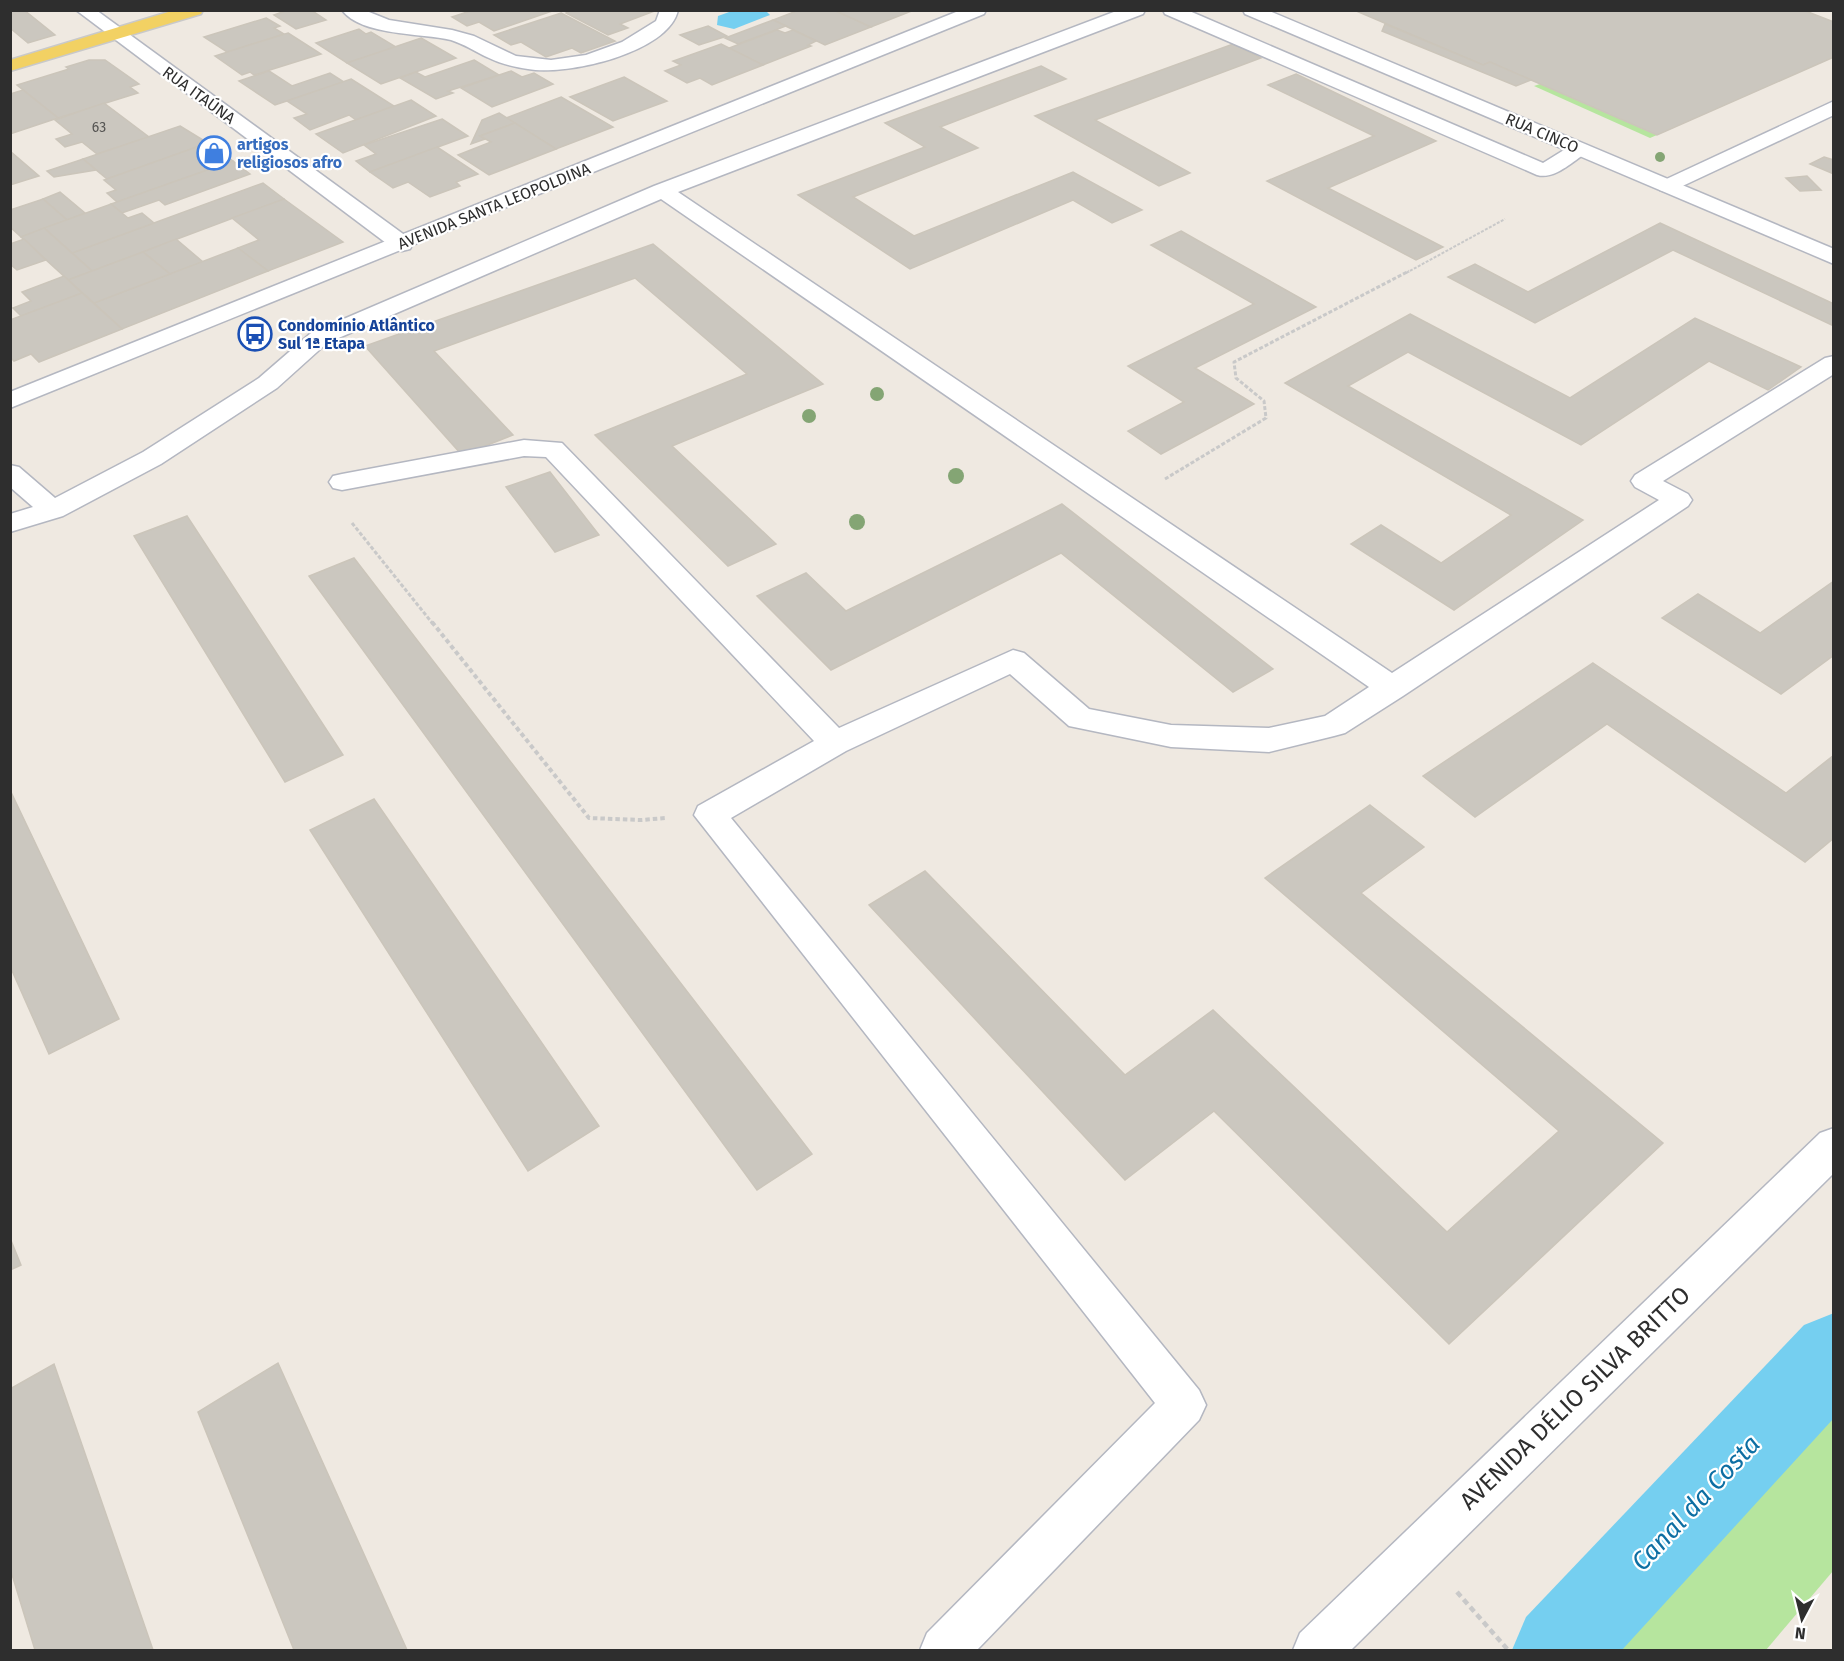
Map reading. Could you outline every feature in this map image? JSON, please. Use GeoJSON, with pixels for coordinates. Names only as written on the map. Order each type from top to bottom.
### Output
{"type":"FeatureCollection","features":[{"type":"Feature","properties":{"kind":"main road"},"geometry":{"type":"LineString","coordinates":[[10,66],[195,10]]}},
{"type":"Feature","properties":{"kind":"street","name":"RUA ITAÚNA"},"geometry":{"type":"LineString","coordinates":[[84,10],[402,244]]}},
{"type":"Feature","properties":{"kind":"street"},"geometry":{"type":"LineString","coordinates":[[350,10],[377,24],[462,38],[509,60],[542,65],[579,63],[613,53],[662,25],[667,19],[669,10]]}},
{"type":"Feature","properties":{"kind":"street","name":"AVENIDA SANTA LEOPOLDINA"},"geometry":{"type":"LineString","coordinates":[[10,401],[978,10]]}},
{"type":"Feature","properties":{"kind":"street"},"geometry":{"type":"LineString","coordinates":[[10,523],[53,510],[152,459],[268,383],[319,338],[661,190],[1137,10]]}},
{"type":"Feature","properties":{"kind":"street"},"geometry":{"type":"LineString","coordinates":[[1171,10],[1544,171],[1579,149]]}},
{"type":"Feature","properties":{"kind":"street","name":"RUA CINCO"},"geometry":{"type":"LineString","coordinates":[[1251,10],[1833,256]]}},
{"type":"Feature","properties":{"kind":"street"},"geometry":{"type":"LineString","coordinates":[[1667,186],[1833,107]]}},
{"type":"Feature","properties":{"kind":"street"},"geometry":{"type":"LineString","coordinates":[[661,190],[1392,688]]}},
{"type":"Feature","properties":{"kind":"street"},"geometry":{"type":"LineString","coordinates":[[944,1650],[1184,1405],[710,814],[835,743],[1013,660],[1080,718],[1171,736],[1269,740],[1334,725],[1679,500],[1644,481],[1833,363]]}},
{"type":"Feature","properties":{"kind":"street"},"geometry":{"type":"LineString","coordinates":[[342,482],[524,448],[553,449],[835,743]]}},
{"type":"Feature","properties":{"kind":"street"},"geometry":{"type":"LineString","coordinates":[[10,474],[53,510]]}},
{"type":"Feature","properties":{"kind":"street","name":"AVENIDA DÉLIO SILVA BRITTO"},"geometry":{"type":"LineString","coordinates":[[1317,1650],[1833,1146]]}},
{"type":"Feature","properties":{"kind":"path"},"geometry":{"type":"LineString","coordinates":[[1122,506],[1266,417],[1264,401],[1236,378],[1234,362],[1505,219]]}},
{"type":"Feature","properties":{"kind":"path"},"geometry":{"type":"LineString","coordinates":[[348,517],[589,818],[641,820],[710,814]]}},
{"type":"Feature","properties":{"kind":"path"},"geometry":{"type":"LineString","coordinates":[[1429,1542],[1455,1591],[1508,1650]]}},
{"type":"Feature","properties":{"kind":"green space"},"geometry":{"type":"Polygon","coordinates":[[[1540,84],[1657,135],[1650,138],[1534,86],[1540,84]]]}},
{"type":"Feature","properties":{"kind":"green space"},"geometry":{"type":"Polygon","coordinates":[[[1833,1344],[1833,1571],[1766,1650],[1543,1650],[1833,1344]]]}},
{"type":"Feature","properties":{"kind":"water"},"geometry":{"type":"Polygon","coordinates":[[[732,11],[766,11],[770,15],[734,29],[717,25],[718,16],[732,11]]]}},
{"type":"Feature","properties":{"kind":"building"},"geometry":{"type":"Polygon","coordinates":[[[10,10],[24,10],[55,35],[28,43],[10,28],[10,10]]]}},
{"type":"Feature","properties":{"kind":"building"},"geometry":{"type":"Polygon","coordinates":[[[288,10],[311,10],[326,20],[296,29],[274,15],[288,10]]]}},
{"type":"Feature","properties":{"kind":"building"},"geometry":{"type":"Polygon","coordinates":[[[473,10],[555,10],[494,31],[479,22],[467,26],[452,17],[473,10]]]}},
{"type":"Feature","properties":{"kind":"building"},"geometry":{"type":"Polygon","coordinates":[[[572,10],[657,10],[620,24],[628,28],[608,35],[566,13],[572,10]]]}},
{"type":"Feature","properties":{"kind":"building"},"geometry":{"type":"Polygon","coordinates":[[[799,10],[834,10],[871,27],[825,45],[773,20],[799,10]]]}},
{"type":"Feature","properties":{"kind":"building"},"geometry":{"type":"Polygon","coordinates":[[[834,10],[914,10],[871,27],[834,10]]]}},
{"type":"Feature","properties":{"kind":"building"},"geometry":{"type":"Polygon","coordinates":[[[1354,10],[1803,10],[1834,22],[1834,57],[1657,135],[1490,62],[1483,65],[1354,10]]]}},
{"type":"Feature","properties":{"kind":"building"},"geometry":{"type":"Polygon","coordinates":[[[561,13],[615,41],[581,53],[572,48],[546,57],[521,42],[511,45],[494,35],[561,13]]]}},
{"type":"Feature","properties":{"kind":"building"},"geometry":{"type":"Polygon","coordinates":[[[266,18],[280,26],[274,28],[284,34],[227,52],[204,37],[266,18]]]}},
{"type":"Feature","properties":{"kind":"building"},"geometry":{"type":"Polygon","coordinates":[[[773,20],[786,26],[738,44],[725,38],[773,20]]]}},
{"type":"Feature","properties":{"kind":"building"},"geometry":{"type":"Polygon","coordinates":[[[1385,24],[1483,65],[1490,62],[1531,80],[1516,86],[1382,31],[1385,24]]]}},
{"type":"Feature","properties":{"kind":"building"},"geometry":{"type":"Polygon","coordinates":[[[708,26],[727,36],[699,45],[680,35],[708,26]]]}},
{"type":"Feature","properties":{"kind":"building"},"geometry":{"type":"Polygon","coordinates":[[[359,29],[366,34],[371,32],[396,47],[347,63],[316,43],[359,29]]]}},
{"type":"Feature","properties":{"kind":"building"},"geometry":{"type":"Polygon","coordinates":[[[777,30],[785,33],[793,30],[816,41],[808,45],[811,46],[763,65],[729,48],[777,30]]]}},
{"type":"Feature","properties":{"kind":"building"},"geometry":{"type":"Polygon","coordinates":[[[288,33],[321,54],[254,75],[250,72],[242,75],[215,56],[288,33]]]}},
{"type":"Feature","properties":{"kind":"building"},"geometry":{"type":"Polygon","coordinates":[[[421,38],[456,58],[381,84],[347,63],[421,38]]]}},
{"type":"Feature","properties":{"kind":"building"},"geometry":{"type":"Polygon","coordinates":[[[721,44],[763,65],[712,85],[700,78],[687,83],[665,71],[681,65],[673,61],[721,44]]]}},
{"type":"Feature","properties":{"kind":"building"},"geometry":{"type":"Polygon","coordinates":[[[1233,44],[1261,58],[1095,120],[1190,173],[1159,186],[1035,116],[1233,44]]]}},
{"type":"Feature","properties":{"kind":"building"},"geometry":{"type":"Polygon","coordinates":[[[89,60],[105,60],[139,84],[130,87],[138,93],[58,118],[17,85],[69,69],[66,67],[89,60]]]}},
{"type":"Feature","properties":{"kind":"building"},"geometry":{"type":"Polygon","coordinates":[[[474,60],[499,75],[448,91],[453,93],[436,99],[400,78],[416,72],[425,77],[474,60]]]}},
{"type":"Feature","properties":{"kind":"building"},"geometry":{"type":"Polygon","coordinates":[[[1041,66],[1066,79],[940,127],[978,148],[853,197],[914,236],[1073,172],[1142,210],[1112,223],[1073,200],[910,269],[798,195],[925,147],[885,123],[1041,66]]]}},
{"type":"Feature","properties":{"kind":"building"},"geometry":{"type":"Polygon","coordinates":[[[269,71],[292,86],[330,73],[344,82],[275,105],[239,81],[269,71]]]}},
{"type":"Feature","properties":{"kind":"building"},"geometry":{"type":"Polygon","coordinates":[[[511,71],[522,77],[534,73],[553,84],[492,107],[461,88],[511,71]]]}},
{"type":"Feature","properties":{"kind":"building"},"geometry":{"type":"Polygon","coordinates":[[[1296,74],[1436,141],[1328,188],[1443,247],[1416,260],[1267,181],[1374,136],[1268,85],[1296,74]]]}},
{"type":"Feature","properties":{"kind":"building"},"geometry":{"type":"Polygon","coordinates":[[[624,77],[667,101],[613,121],[570,97],[624,77]]]}},
{"type":"Feature","properties":{"kind":"building"},"geometry":{"type":"Polygon","coordinates":[[[351,79],[394,106],[356,120],[349,115],[310,130],[294,118],[307,114],[287,101],[351,79]]]}},
{"type":"Feature","properties":{"kind":"building"},"geometry":{"type":"Polygon","coordinates":[[[23,90],[58,118],[10,134],[10,94],[23,90]]]}},
{"type":"Feature","properties":{"kind":"building"},"geometry":{"type":"Polygon","coordinates":[[[561,97],[613,127],[556,149],[506,118],[561,97]]]}},
{"type":"Feature","properties":{"kind":"building"},"geometry":{"type":"Polygon","coordinates":[[[411,100],[436,116],[343,153],[316,134],[411,100]]]}},
{"type":"Feature","properties":{"kind":"building"},"geometry":{"type":"Polygon","coordinates":[[[104,103],[149,137],[97,154],[82,142],[65,147],[56,139],[72,134],[55,120],[104,103]]]}},
{"type":"Feature","properties":{"kind":"building"},"geometry":{"type":"Polygon","coordinates":[[[499,113],[515,123],[480,136],[485,139],[471,144],[482,120],[499,113]]]}},
{"type":"Feature","properties":{"kind":"building"},"geometry":{"type":"Polygon","coordinates":[[[442,119],[468,136],[370,172],[356,161],[376,154],[364,145],[442,119]]]}},
{"type":"Feature","properties":{"kind":"building"},"geometry":{"type":"Polygon","coordinates":[[[515,123],[556,149],[489,175],[458,155],[491,142],[480,136],[515,123]]]}},
{"type":"Feature","properties":{"kind":"building"},"geometry":{"type":"Polygon","coordinates":[[[180,126],[208,143],[107,179],[83,159],[180,126]]]}},
{"type":"Feature","properties":{"kind":"building"},"geometry":{"type":"Polygon","coordinates":[[[208,143],[233,161],[117,202],[107,193],[116,190],[104,180],[208,143]]]}},
{"type":"Feature","properties":{"kind":"building"},"geometry":{"type":"Polygon","coordinates":[[[437,147],[478,174],[456,182],[460,186],[430,197],[408,182],[393,188],[370,172],[437,147]]]}},
{"type":"Feature","properties":{"kind":"building"},"geometry":{"type":"Polygon","coordinates":[[[10,151],[39,176],[10,185],[10,151]]]}},
{"type":"Feature","properties":{"kind":"building"},"geometry":{"type":"Polygon","coordinates":[[[1824,157],[1834,160],[1834,174],[1810,164],[1824,157]]]}},
{"type":"Feature","properties":{"kind":"building"},"geometry":{"type":"Polygon","coordinates":[[[83,159],[96,170],[54,177],[47,171],[83,159]]]}},
{"type":"Feature","properties":{"kind":"building"},"geometry":{"type":"Polygon","coordinates":[[[233,161],[250,174],[165,205],[159,200],[122,213],[111,204],[233,161]]]}},
{"type":"Feature","properties":{"kind":"building"},"geometry":{"type":"Polygon","coordinates":[[[1807,176],[1821,190],[1800,191],[1786,178],[1807,176]]]}},
{"type":"Feature","properties":{"kind":"building"},"geometry":{"type":"Polygon","coordinates":[[[263,183],[284,199],[92,271],[72,253],[263,183]]]}},
{"type":"Feature","properties":{"kind":"building"},"geometry":{"type":"Polygon","coordinates":[[[60,192],[85,213],[67,220],[43,199],[60,192]]]}},
{"type":"Feature","properties":{"kind":"building"},"geometry":{"type":"Polygon","coordinates":[[[43,199],[67,220],[21,237],[10,227],[10,210],[43,199]]]}},
{"type":"Feature","properties":{"kind":"building"},"geometry":{"type":"Polygon","coordinates":[[[284,199],[343,242],[268,271],[238,248],[259,240],[232,218],[284,199]]]}},
{"type":"Feature","properties":{"kind":"building"},"geometry":{"type":"Polygon","coordinates":[[[111,204],[128,218],[142,213],[154,223],[72,253],[44,228],[111,204]]]}},
{"type":"Feature","properties":{"kind":"building"},"geometry":{"type":"Polygon","coordinates":[[[1660,223],[1834,304],[1834,326],[1673,250],[1535,323],[1448,277],[1475,264],[1528,292],[1660,223]]]}},
{"type":"Feature","properties":{"kind":"building"},"geometry":{"type":"Polygon","coordinates":[[[44,228],[92,271],[68,280],[21,237],[44,228]]]}},
{"type":"Feature","properties":{"kind":"building"},"geometry":{"type":"Polygon","coordinates":[[[1181,231],[1316,307],[1195,368],[1254,404],[1161,454],[1128,431],[1184,402],[1128,366],[1254,304],[1151,245],[1181,231]]]}},
{"type":"Feature","properties":{"kind":"building"},"geometry":{"type":"Polygon","coordinates":[[[24,239],[46,260],[17,270],[10,264],[10,244],[24,239]]]}},
{"type":"Feature","properties":{"kind":"building"},"geometry":{"type":"Polygon","coordinates":[[[176,239],[203,262],[170,274],[143,252],[176,239]]]}},
{"type":"Feature","properties":{"kind":"building"},"geometry":{"type":"Polygon","coordinates":[[[653,244],[823,384],[672,446],[776,544],[728,566],[595,435],[747,374],[635,278],[434,351],[513,435],[462,455],[365,346],[653,244]]]}},
{"type":"Feature","properties":{"kind":"building"},"geometry":{"type":"Polygon","coordinates":[[[238,248],[268,271],[122,329],[94,303],[238,248]]]}},
{"type":"Feature","properties":{"kind":"building"},"geometry":{"type":"Polygon","coordinates":[[[143,252],[170,274],[94,303],[68,280],[143,252]]]}},
{"type":"Feature","properties":{"kind":"building"},"geometry":{"type":"Polygon","coordinates":[[[64,276],[82,293],[21,316],[13,308],[31,301],[22,292],[64,276]]]}},
{"type":"Feature","properties":{"kind":"building"},"geometry":{"type":"Polygon","coordinates":[[[82,293],[122,329],[39,362],[31,354],[14,361],[10,357],[10,320],[82,293]]]}},
{"type":"Feature","properties":{"kind":"building"},"geometry":{"type":"Polygon","coordinates":[[[1410,314],[1570,398],[1695,318],[1801,367],[1768,390],[1709,361],[1581,445],[1408,352],[1348,386],[1583,520],[1454,610],[1351,544],[1381,525],[1441,563],[1511,515],[1285,383],[1410,314]]]}},
{"type":"Feature","properties":{"kind":"building"},"geometry":{"type":"Polygon","coordinates":[[[550,472],[599,535],[555,552],[506,487],[550,472]]]}},
{"type":"Feature","properties":{"kind":"building"},"geometry":{"type":"Polygon","coordinates":[[[1062,504],[1273,669],[1233,692],[1061,553],[831,670],[757,596],[806,573],[846,611],[1062,504]]]}},
{"type":"Feature","properties":{"kind":"building"},"geometry":{"type":"Polygon","coordinates":[[[187,516],[343,755],[285,782],[134,536],[187,516]]]}},
{"type":"Feature","properties":{"kind":"building"},"geometry":{"type":"Polygon","coordinates":[[[354,558],[812,1154],[757,1190],[309,576],[354,558]]]}},
{"type":"Feature","properties":{"kind":"building"},"geometry":{"type":"Polygon","coordinates":[[[1834,581],[1834,655],[1781,694],[1662,618],[1698,594],[1760,633],[1834,581]]]}},
{"type":"Feature","properties":{"kind":"building"},"geometry":{"type":"Polygon","coordinates":[[[1593,663],[1786,793],[1834,755],[1834,838],[1805,862],[1607,724],[1475,817],[1423,776],[1593,663]]]}},
{"type":"Feature","properties":{"kind":"building"},"geometry":{"type":"Polygon","coordinates":[[[10,790],[119,1019],[49,1054],[10,966],[10,790]]]}},
{"type":"Feature","properties":{"kind":"building"},"geometry":{"type":"Polygon","coordinates":[[[374,799],[599,1126],[528,1171],[310,830],[374,799]]]}},
{"type":"Feature","properties":{"kind":"building"},"geometry":{"type":"Polygon","coordinates":[[[1370,805],[1424,847],[1361,893],[1663,1143],[1449,1344],[1214,1111],[1125,1180],[869,905],[925,871],[1125,1075],[1213,1010],[1447,1232],[1559,1131],[1265,878],[1370,805]]]}},
{"type":"Feature","properties":{"kind":"building"},"geometry":{"type":"Polygon","coordinates":[[[10,1238],[21,1265],[10,1270],[10,1238]]]}},
{"type":"Feature","properties":{"kind":"building"},"geometry":{"type":"Polygon","coordinates":[[[278,1363],[407,1650],[294,1650],[198,1412],[278,1363]]]}},
{"type":"Feature","properties":{"kind":"building"},"geometry":{"type":"Polygon","coordinates":[[[54,1364],[153,1650],[35,1650],[10,1568],[10,1389],[54,1364]]]}},
{"type":"Feature","properties":{"kind":"waterway","name":"Canal da Costa"},"geometry":{"type":"LineString","coordinates":[[1559,1650],[1834,1355]]}},
{"type":"Feature","properties":{"kind":"place","name":"artigos religiosos afro"},"geometry":{"type":"Point","coordinates":[214,153]}},
{"type":"Feature","properties":{"kind":"place","name":"Condomínio Atlântico Sul 1ª Etapa"},"geometry":{"type":"Point","coordinates":[255,334]}}]}
